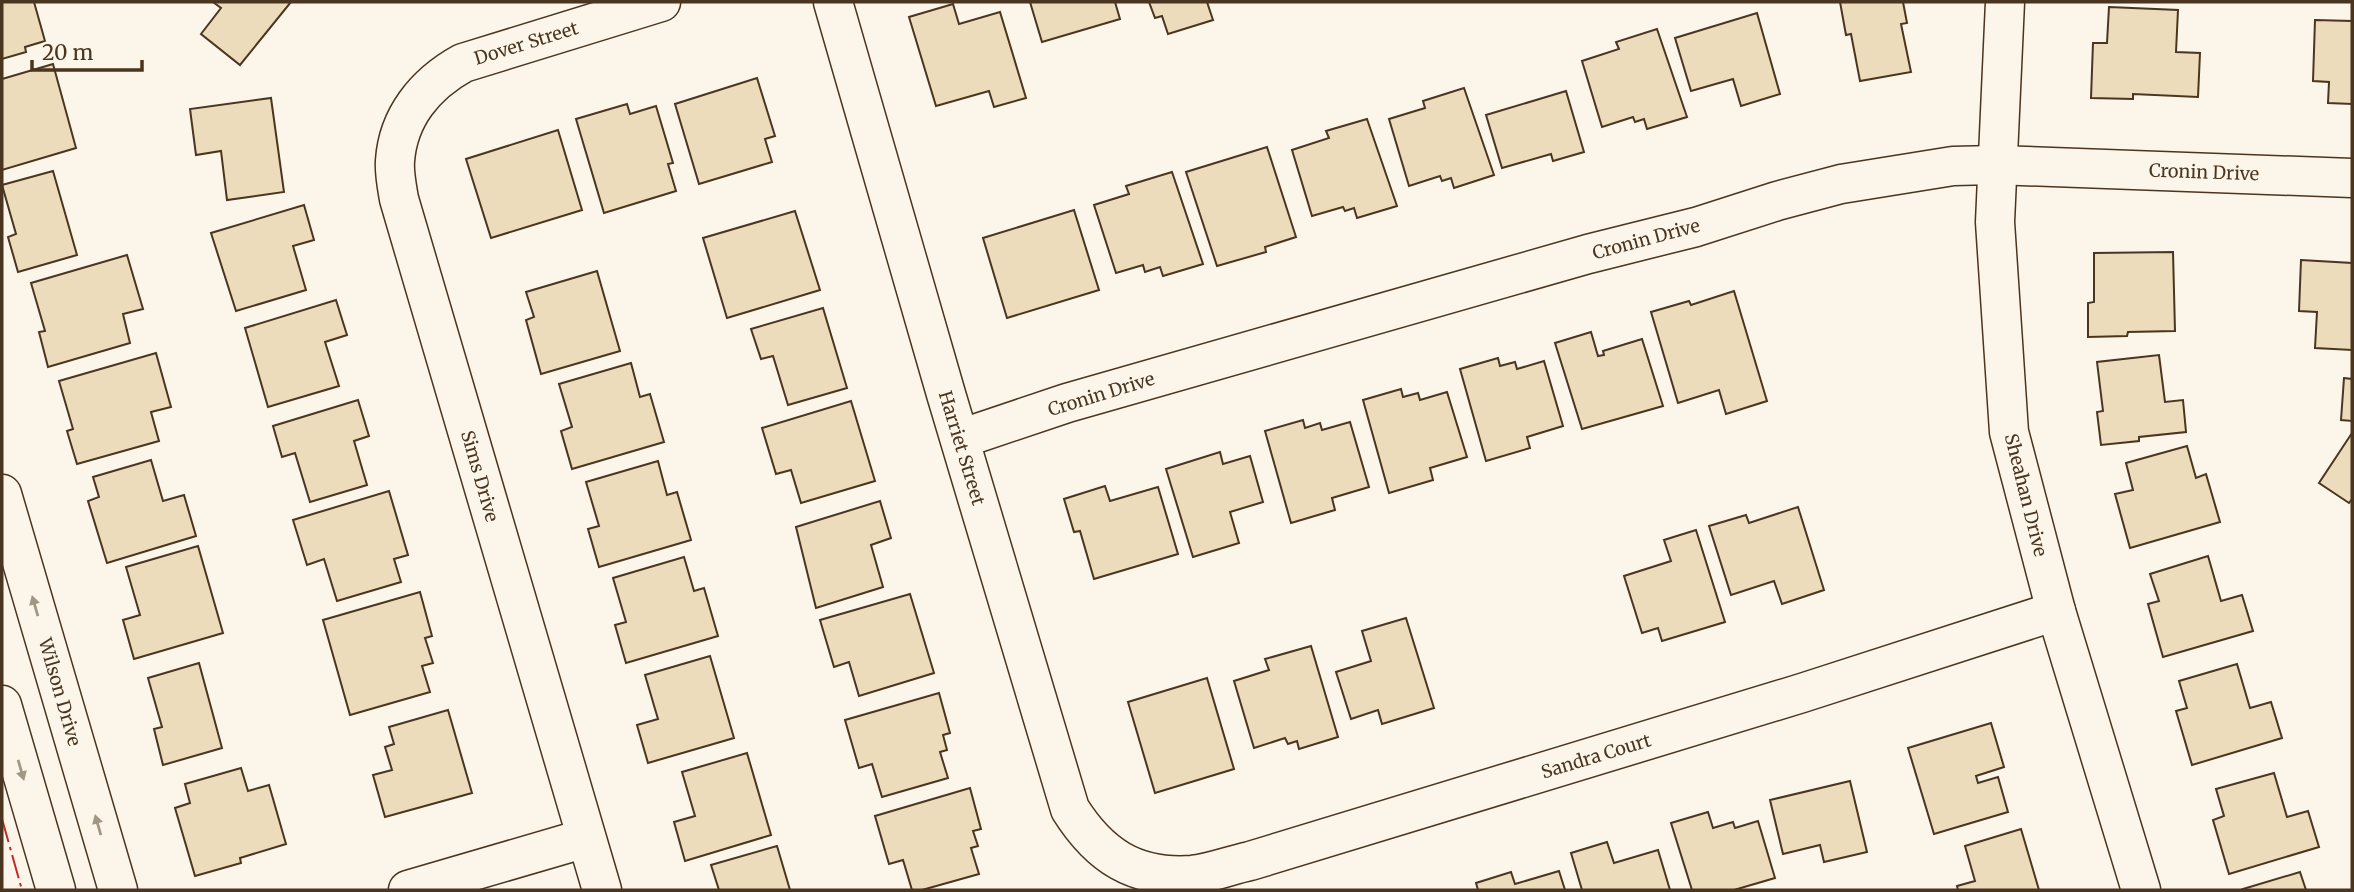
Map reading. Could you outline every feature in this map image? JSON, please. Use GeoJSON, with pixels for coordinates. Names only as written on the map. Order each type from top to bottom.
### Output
{"type":"FeatureCollection","features":[{"type":"Feature","properties":{"kind":"street","name":"Dover Street"},"geometry":{"type":"LineString","coordinates":[[408,114],[423,92],[444,73],[463,63],[661,2]]}},
{"type":"Feature","properties":{"kind":"street","name":"Harriet Street"},"geometry":{"type":"LineString","coordinates":[[833,2],[1070,808],[1085,833],[1106,853],[1133,868]]}},
{"type":"Feature","properties":{"kind":"street","name":"Sheahan Drive"},"geometry":{"type":"LineString","coordinates":[[2005,2],[1995,222],[2009,432],[2056,611],[2141,890]]}},
{"type":"Feature","properties":{"kind":"street","name":"Sims Drive"},"geometry":{"type":"LineString","coordinates":[[408,114],[399,136],[394,163],[399,199],[602,890]]}},
{"type":"Feature","properties":{"kind":"street","name":"Cronin Drive"},"geometry":{"type":"LineString","coordinates":[[960,439],[1080,400],[1841,184],[1953,166],[1996,165],[2352,178]]}},
{"type":"Feature","properties":{"kind":"street","name":"Wilson Drive"},"geometry":{"type":"LineString","coordinates":[[2,494],[118,890]]}},
{"type":"Feature","properties":{"kind":"street","name":"Sandra Court"},"geometry":{"type":"LineString","coordinates":[[1133,868],[1158,875],[1194,875],[1250,861],[1802,693],[2056,611]]}},
{"type":"Feature","properties":{"kind":"street"},"geometry":{"type":"LineString","coordinates":[[2,705],[56,890]]}},
{"type":"Feature","properties":{"kind":"street"},"geometry":{"type":"LineString","coordinates":[[408,890],[586,838]]}},
{"type":"Feature","properties":{"kind":"building"},"geometry":{"type":"Polygon","coordinates":[[[2,2],[34,2],[45,41],[25,47],[26,52],[2,59],[2,2]]]}},
{"type":"Feature","properties":{"kind":"building"},"geometry":{"type":"Polygon","coordinates":[[[213,2],[291,2],[240,65],[201,34],[221,8],[213,2]]]}},
{"type":"Feature","properties":{"kind":"building"},"geometry":{"type":"Polygon","coordinates":[[[1030,2],[1115,2],[1120,19],[1042,42],[1030,2]]]}},
{"type":"Feature","properties":{"kind":"building"},"geometry":{"type":"Polygon","coordinates":[[[1149,2],[1207,2],[1213,20],[1168,34],[1162,16],[1155,18],[1149,2]]]}},
{"type":"Feature","properties":{"kind":"building"},"geometry":{"type":"Polygon","coordinates":[[[1840,2],[1903,2],[1907,23],[1901,24],[1911,72],[1860,81],[1851,34],[1846,35],[1840,2]]]}},
{"type":"Feature","properties":{"kind":"building"},"geometry":{"type":"Polygon","coordinates":[[[953,4],[959,24],[1000,12],[1026,98],[994,107],[989,91],[936,106],[909,17],[953,4]]]}},
{"type":"Feature","properties":{"kind":"building"},"geometry":{"type":"Polygon","coordinates":[[[2109,7],[2178,10],[2176,52],[2200,53],[2198,97],[2133,94],[2133,99],[2091,98],[2093,43],[2107,43],[2109,7]]]}},
{"type":"Feature","properties":{"kind":"building"},"geometry":{"type":"Polygon","coordinates":[[[1757,13],[1780,94],[1741,106],[1733,79],[1691,91],[1675,38],[1757,13]]]}},
{"type":"Feature","properties":{"kind":"building"},"geometry":{"type":"Polygon","coordinates":[[[2315,20],[2352,21],[2352,104],[2328,103],[2329,82],[2313,81],[2315,20]]]}},
{"type":"Feature","properties":{"kind":"building"},"geometry":{"type":"Polygon","coordinates":[[[1657,29],[1687,117],[1647,129],[1644,119],[1635,122],[1633,117],[1602,127],[1582,61],[1619,49],[1616,42],[1657,29]]]}},
{"type":"Feature","properties":{"kind":"building"},"geometry":{"type":"Polygon","coordinates":[[[53,64],[76,148],[2,170],[2,79],[53,64]]]}},
{"type":"Feature","properties":{"kind":"building"},"geometry":{"type":"Polygon","coordinates":[[[757,78],[775,136],[765,139],[772,162],[699,184],[675,104],[757,78]]]}},
{"type":"Feature","properties":{"kind":"building"},"geometry":{"type":"Polygon","coordinates":[[[1464,88],[1494,175],[1454,188],[1451,178],[1442,181],[1440,176],[1409,186],[1389,119],[1425,108],[1423,101],[1464,88]]]}},
{"type":"Feature","properties":{"kind":"building"},"geometry":{"type":"Polygon","coordinates":[[[1566,91],[1584,152],[1553,161],[1551,154],[1502,168],[1486,115],[1566,91]]]}},
{"type":"Feature","properties":{"kind":"building"},"geometry":{"type":"Polygon","coordinates":[[[271,98],[284,192],[227,200],[221,151],[196,155],[190,109],[271,98]]]}},
{"type":"Feature","properties":{"kind":"building"},"geometry":{"type":"Polygon","coordinates":[[[627,104],[630,114],[656,106],[673,163],[668,164],[676,191],[604,213],[576,119],[627,104]]]}},
{"type":"Feature","properties":{"kind":"building"},"geometry":{"type":"Polygon","coordinates":[[[1367,119],[1397,206],[1357,218],[1354,208],[1345,211],[1343,207],[1312,216],[1292,150],[1329,138],[1326,131],[1367,119]]]}},
{"type":"Feature","properties":{"kind":"building"},"geometry":{"type":"Polygon","coordinates":[[[558,130],[582,210],[491,238],[466,159],[558,130]]]}},
{"type":"Feature","properties":{"kind":"building"},"geometry":{"type":"Polygon","coordinates":[[[1267,147],[1296,237],[1265,247],[1266,252],[1217,266],[1186,172],[1267,147]]]}},
{"type":"Feature","properties":{"kind":"building"},"geometry":{"type":"Polygon","coordinates":[[[53,171],[77,255],[18,272],[8,237],[16,234],[2,185],[53,171]]]}},
{"type":"Feature","properties":{"kind":"building"},"geometry":{"type":"Polygon","coordinates":[[[1172,172],[1203,264],[1163,276],[1160,267],[1145,272],[1143,265],[1116,273],[1094,205],[1129,194],[1126,186],[1172,172]]]}},
{"type":"Feature","properties":{"kind":"building"},"geometry":{"type":"Polygon","coordinates":[[[304,205],[314,240],[293,246],[306,290],[236,311],[211,233],[304,205]]]}},
{"type":"Feature","properties":{"kind":"building"},"geometry":{"type":"Polygon","coordinates":[[[1074,210],[1099,290],[1007,318],[983,238],[1074,210]]]}},
{"type":"Feature","properties":{"kind":"building"},"geometry":{"type":"Polygon","coordinates":[[[795,211],[820,290],[727,318],[703,238],[795,211]]]}},
{"type":"Feature","properties":{"kind":"building"},"geometry":{"type":"Polygon","coordinates":[[[2173,252],[2175,331],[2128,332],[2127,336],[2088,337],[2088,303],[2094,302],[2094,253],[2173,252]]]}},
{"type":"Feature","properties":{"kind":"building"},"geometry":{"type":"Polygon","coordinates":[[[127,255],[143,309],[123,314],[130,343],[48,367],[39,332],[45,331],[31,283],[127,255]]]}},
{"type":"Feature","properties":{"kind":"building"},"geometry":{"type":"Polygon","coordinates":[[[2301,260],[2352,263],[2352,350],[2315,348],[2317,312],[2299,311],[2301,260]]]}},
{"type":"Feature","properties":{"kind":"building"},"geometry":{"type":"Polygon","coordinates":[[[597,271],[620,351],[541,374],[526,320],[534,317],[526,292],[597,271]]]}},
{"type":"Feature","properties":{"kind":"building"},"geometry":{"type":"Polygon","coordinates":[[[1734,291],[1767,401],[1726,414],[1719,390],[1678,403],[1651,312],[1689,301],[1691,305],[1734,291]]]}},
{"type":"Feature","properties":{"kind":"building"},"geometry":{"type":"Polygon","coordinates":[[[336,300],[347,335],[325,342],[339,386],[268,407],[245,328],[336,300]]]}},
{"type":"Feature","properties":{"kind":"building"},"geometry":{"type":"Polygon","coordinates":[[[823,308],[847,388],[788,405],[773,356],[761,359],[751,329],[823,308]]]}},
{"type":"Feature","properties":{"kind":"building"},"geometry":{"type":"Polygon","coordinates":[[[1591,332],[1598,356],[1604,355],[1603,351],[1642,339],[1663,406],[1582,429],[1555,343],[1591,332]]]}},
{"type":"Feature","properties":{"kind":"building"},"geometry":{"type":"Polygon","coordinates":[[[156,353],[171,407],[151,412],[159,441],[77,464],[67,431],[73,429],[59,381],[156,353]]]}},
{"type":"Feature","properties":{"kind":"building"},"geometry":{"type":"Polygon","coordinates":[[[2159,355],[2165,402],[2183,400],[2186,432],[2139,437],[2139,441],[2101,445],[2097,412],[2103,411],[2097,362],[2159,355]]]}},
{"type":"Feature","properties":{"kind":"building"},"geometry":{"type":"Polygon","coordinates":[[[1498,358],[1500,366],[1515,362],[1517,369],[1544,361],[1563,426],[1527,437],[1530,448],[1486,461],[1460,369],[1498,358]]]}},
{"type":"Feature","properties":{"kind":"building"},"geometry":{"type":"Polygon","coordinates":[[[631,363],[640,397],[650,394],[664,442],[572,469],[561,431],[572,427],[559,384],[631,363]]]}},
{"type":"Feature","properties":{"kind":"building"},"geometry":{"type":"Polygon","coordinates":[[[2344,378],[2352,379],[2352,421],[2341,420],[2344,378]]]}},
{"type":"Feature","properties":{"kind":"building"},"geometry":{"type":"Polygon","coordinates":[[[1401,389],[1403,397],[1418,393],[1420,400],[1447,392],[1467,457],[1430,468],[1433,480],[1389,493],[1363,400],[1401,389]]]}},
{"type":"Feature","properties":{"kind":"building"},"geometry":{"type":"Polygon","coordinates":[[[358,400],[369,436],[354,441],[367,485],[310,502],[295,453],[282,457],[273,426],[358,400]]]}},
{"type":"Feature","properties":{"kind":"building"},"geometry":{"type":"Polygon","coordinates":[[[851,401],[875,481],[801,503],[791,470],[776,474],[762,428],[851,401]]]}},
{"type":"Feature","properties":{"kind":"building"},"geometry":{"type":"Polygon","coordinates":[[[1303,420],[1305,428],[1320,423],[1322,430],[1350,422],[1369,487],[1332,498],[1335,510],[1291,523],[1265,431],[1303,420]]]}},
{"type":"Feature","properties":{"kind":"building"},"geometry":{"type":"Polygon","coordinates":[[[2352,433],[2352,499],[2349,503],[2319,483],[2352,433]]]}},
{"type":"Feature","properties":{"kind":"building"},"geometry":{"type":"Polygon","coordinates":[[[2187,446],[2196,478],[2206,474],[2220,522],[2130,548],[2115,494],[2133,490],[2126,463],[2187,446]]]}},
{"type":"Feature","properties":{"kind":"building"},"geometry":{"type":"Polygon","coordinates":[[[1220,452],[1223,464],[1250,456],[1263,502],[1230,512],[1239,543],[1193,557],[1166,469],[1220,452]]]}},
{"type":"Feature","properties":{"kind":"building"},"geometry":{"type":"Polygon","coordinates":[[[151,460],[163,501],[184,495],[196,536],[107,563],[88,501],[99,497],[93,477],[151,460]]]}},
{"type":"Feature","properties":{"kind":"building"},"geometry":{"type":"Polygon","coordinates":[[[658,461],[667,495],[677,492],[691,540],[599,567],[588,529],[599,526],[586,482],[658,461]]]}},
{"type":"Feature","properties":{"kind":"building"},"geometry":{"type":"Polygon","coordinates":[[[1105,486],[1110,501],[1158,487],[1178,554],[1094,579],[1080,531],[1074,532],[1064,499],[1105,486]]]}},
{"type":"Feature","properties":{"kind":"building"},"geometry":{"type":"Polygon","coordinates":[[[389,491],[408,555],[394,559],[401,582],[337,601],[324,559],[307,565],[293,520],[389,491]]]}},
{"type":"Feature","properties":{"kind":"building"},"geometry":{"type":"Polygon","coordinates":[[[880,501],[891,538],[871,545],[883,587],[816,608],[796,527],[880,501]]]}},
{"type":"Feature","properties":{"kind":"building"},"geometry":{"type":"Polygon","coordinates":[[[1798,507],[1824,590],[1782,604],[1774,581],[1731,595],[1709,526],[1746,515],[1749,523],[1798,507]]]}},
{"type":"Feature","properties":{"kind":"building"},"geometry":{"type":"Polygon","coordinates":[[[1696,530],[1725,622],[1662,641],[1658,628],[1642,633],[1624,576],[1671,561],[1664,540],[1696,530]]]}},
{"type":"Feature","properties":{"kind":"building"},"geometry":{"type":"Polygon","coordinates":[[[198,546],[223,633],[134,659],[123,620],[140,615],[126,567],[198,546]]]}},
{"type":"Feature","properties":{"kind":"building"},"geometry":{"type":"Polygon","coordinates":[[[2208,556],[2221,601],[2242,595],[2253,631],[2163,657],[2148,604],[2159,601],[2150,574],[2208,556]]]}},
{"type":"Feature","properties":{"kind":"building"},"geometry":{"type":"Polygon","coordinates":[[[684,557],[694,591],[704,588],[718,636],[626,663],[615,625],[626,622],[613,578],[684,557]]]}},
{"type":"Feature","properties":{"kind":"building"},"geometry":{"type":"Polygon","coordinates":[[[420,592],[432,636],[425,638],[433,663],[422,666],[430,692],[350,715],[323,620],[420,592]]]}},
{"type":"Feature","properties":{"kind":"building"},"geometry":{"type":"Polygon","coordinates":[[[910,594],[934,673],[859,696],[849,662],[834,667],[820,620],[910,594]]]}},
{"type":"Feature","properties":{"kind":"building"},"geometry":{"type":"Polygon","coordinates":[[[1406,618],[1434,708],[1382,724],[1378,710],[1351,719],[1336,672],[1371,661],[1362,631],[1406,618]]]}},
{"type":"Feature","properties":{"kind":"building"},"geometry":{"type":"Polygon","coordinates":[[[1311,646],[1338,737],[1299,749],[1297,741],[1288,744],[1285,738],[1254,748],[1234,681],[1269,670],[1265,659],[1311,646]]]}},
{"type":"Feature","properties":{"kind":"building"},"geometry":{"type":"Polygon","coordinates":[[[710,656],[734,738],[648,763],[637,725],[658,719],[645,675],[710,656]]]}},
{"type":"Feature","properties":{"kind":"building"},"geometry":{"type":"Polygon","coordinates":[[[199,663],[222,748],[163,765],[154,729],[162,727],[148,678],[199,663]]]}},
{"type":"Feature","properties":{"kind":"building"},"geometry":{"type":"Polygon","coordinates":[[[2237,664],[2250,708],[2271,702],[2282,738],[2192,765],[2176,711],[2187,708],[2179,681],[2237,664]]]}},
{"type":"Feature","properties":{"kind":"building"},"geometry":{"type":"Polygon","coordinates":[[[1207,678],[1234,769],[1155,793],[1128,702],[1207,678]]]}},
{"type":"Feature","properties":{"kind":"building"},"geometry":{"type":"Polygon","coordinates":[[[939,693],[950,733],[943,735],[947,750],[940,752],[948,778],[882,797],[872,764],[859,768],[845,720],[939,693]]]}},
{"type":"Feature","properties":{"kind":"building"},"geometry":{"type":"Polygon","coordinates":[[[448,710],[472,793],[385,817],[373,775],[392,770],[385,747],[394,744],[389,727],[448,710]]]}},
{"type":"Feature","properties":{"kind":"building"},"geometry":{"type":"Polygon","coordinates":[[[1991,723],[2004,767],[1976,776],[1978,783],[1998,777],[2008,812],[1934,834],[1908,748],[1991,723]]]}},
{"type":"Feature","properties":{"kind":"building"},"geometry":{"type":"Polygon","coordinates":[[[747,753],[771,835],[685,861],[674,822],[695,816],[682,772],[747,753]]]}},
{"type":"Feature","properties":{"kind":"building"},"geometry":{"type":"Polygon","coordinates":[[[241,768],[248,791],[269,785],[286,844],[240,858],[241,863],[195,876],[175,808],[190,803],[185,784],[241,768]]]}},
{"type":"Feature","properties":{"kind":"building"},"geometry":{"type":"Polygon","coordinates":[[[2274,773],[2287,817],[2308,811],[2319,847],[2229,874],[2213,820],[2224,816],[2216,789],[2274,773]]]}},
{"type":"Feature","properties":{"kind":"building"},"geometry":{"type":"Polygon","coordinates":[[[1850,781],[1867,852],[1824,862],[1820,845],[1783,854],[1770,800],[1850,781]]]}},
{"type":"Feature","properties":{"kind":"building"},"geometry":{"type":"Polygon","coordinates":[[[970,788],[981,829],[973,831],[978,846],[971,848],[979,874],[922,890],[912,890],[903,860],[889,864],[875,816],[970,788]]]}},
{"type":"Feature","properties":{"kind":"building"},"geometry":{"type":"Polygon","coordinates":[[[1708,812],[1713,828],[1733,822],[1735,828],[1758,821],[1775,878],[1734,890],[1692,890],[1671,823],[1708,812]]]}},
{"type":"Feature","properties":{"kind":"building"},"geometry":{"type":"Polygon","coordinates":[[[2021,829],[2039,890],[1958,890],[1957,886],[1975,881],[1965,846],[2021,829]]]}},
{"type":"Feature","properties":{"kind":"building"},"geometry":{"type":"Polygon","coordinates":[[[1607,842],[1614,863],[1658,850],[1670,890],[1582,890],[1571,853],[1607,842]]]}},
{"type":"Feature","properties":{"kind":"building"},"geometry":{"type":"Polygon","coordinates":[[[777,846],[790,890],[719,890],[711,865],[777,846]]]}},
{"type":"Feature","properties":{"kind":"building"},"geometry":{"type":"Polygon","coordinates":[[[1559,871],[1565,890],[1478,890],[1476,883],[1511,872],[1515,884],[1559,871]]]}},
{"type":"Feature","properties":{"kind":"building"},"geometry":{"type":"Polygon","coordinates":[[[2300,872],[2306,890],[2243,889],[2300,872]]]}},
{"type":"Feature","properties":{"kind":"power"},"geometry":{"type":"LineString","coordinates":[[2,819],[22,890]]}}]}
